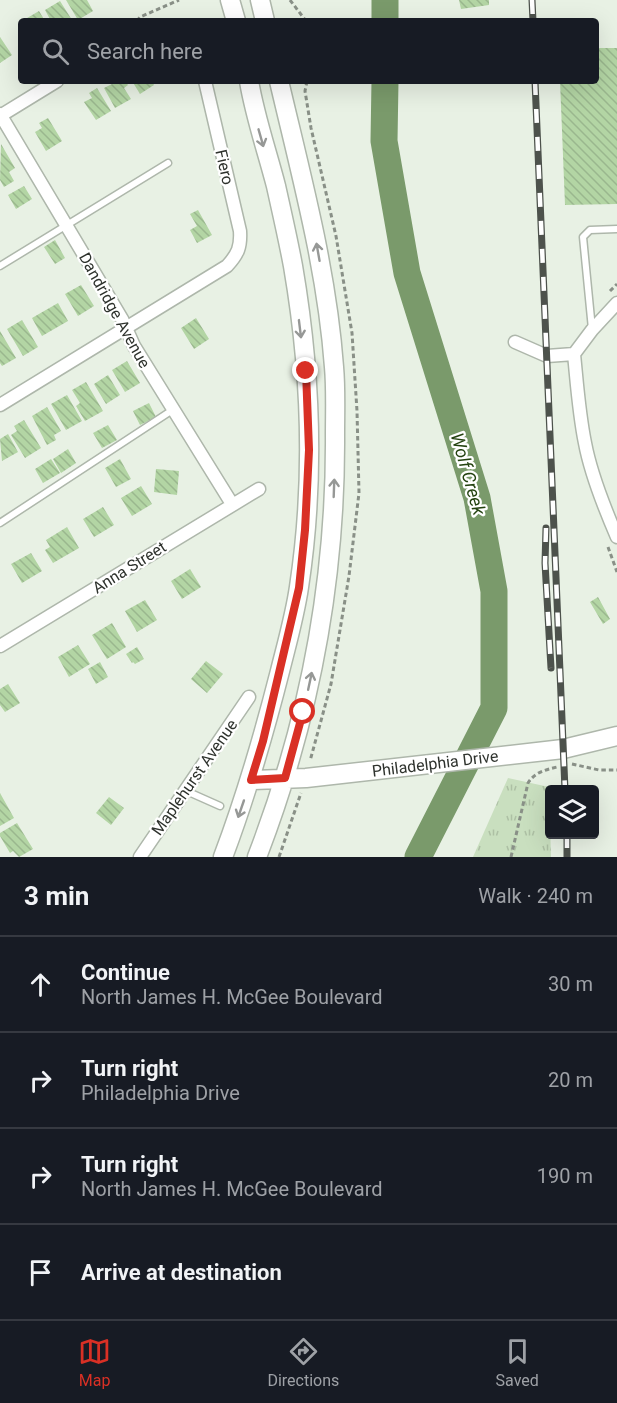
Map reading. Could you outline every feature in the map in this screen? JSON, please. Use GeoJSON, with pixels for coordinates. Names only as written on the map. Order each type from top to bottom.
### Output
{"type":"FeatureCollection","features":[{"type":"Feature","properties":{"kind":"main road"},"geometry":{"type":"LineString","coordinates":[[230,0],[235,18]]}},
{"type":"Feature","properties":{"kind":"main road"},"geometry":{"type":"LineString","coordinates":[[260,0],[264,18]]}},
{"type":"Feature","properties":{"kind":"main road"},"geometry":{"type":"LineString","coordinates":[[223,857],[263,741],[299,588],[309,450],[308,389],[293,268],[249,84]]}},
{"type":"Feature","properties":{"kind":"main road"},"geometry":{"type":"LineString","coordinates":[[258,857],[285,778],[303,712],[318,642],[328,573],[334,505],[335,367],[312,222],[280,84]]}},
{"type":"Feature","properties":{"kind":"main road","name":"Philadelphia Drive"},"geometry":{"type":"LineString","coordinates":[[251,780],[355,773],[563,749],[617,736]]}},
{"type":"Feature","properties":{"kind":"street"},"geometry":{"type":"LineString","coordinates":[[0,115],[52,84]]}},
{"type":"Feature","properties":{"kind":"street","name":"Fiero"},"geometry":{"type":"LineString","coordinates":[[126,328],[227,266],[241,245],[240,231],[206,84]]}},
{"type":"Feature","properties":{"kind":"street","name":"Dandridge Avenue"},"geometry":{"type":"LineString","coordinates":[[0,115],[67,225],[134,346],[232,504]]}},
{"type":"Feature","properties":{"kind":"street"},"geometry":{"type":"LineString","coordinates":[[617,303],[574,354],[579,415],[585,446],[614,520],[617,537]]}},
{"type":"Feature","properties":{"kind":"street"},"geometry":{"type":"LineString","coordinates":[[0,405],[126,328]]}},
{"type":"Feature","properties":{"kind":"street"},"geometry":{"type":"LineString","coordinates":[[515,342],[547,356],[574,354]]}},
{"type":"Feature","properties":{"kind":"street","name":"Anna Street"},"geometry":{"type":"LineString","coordinates":[[0,646],[259,489]]}},
{"type":"Feature","properties":{"kind":"street","name":"Maplehurst Avenue"},"geometry":{"type":"LineString","coordinates":[[140,857],[249,697]]}},
{"type":"Feature","properties":{"kind":"lane"},"geometry":{"type":"LineString","coordinates":[[0,266],[168,163]]}},
{"type":"Feature","properties":{"kind":"lane"},"geometry":{"type":"LineString","coordinates":[[592,330],[584,237],[590,230],[617,229]]}},
{"type":"Feature","properties":{"kind":"lane"},"geometry":{"type":"LineString","coordinates":[[0,523],[174,410]]}},
{"type":"Feature","properties":{"kind":"lane"},"geometry":{"type":"LineString","coordinates":[[184,790],[220,806]]}},
{"type":"Feature","properties":{"kind":"path"},"geometry":{"type":"LineString","coordinates":[[139,18],[179,0]]}},
{"type":"Feature","properties":{"kind":"path"},"geometry":{"type":"LineString","coordinates":[[290,0],[304,18]]}},
{"type":"Feature","properties":{"kind":"path"},"geometry":{"type":"LineString","coordinates":[[511,857],[528,783],[533,776],[549,769],[574,764],[599,770],[617,770]]}},
{"type":"Feature","properties":{"kind":"green space"},"geometry":{"type":"Polygon","coordinates":[[[508,778],[545,786],[545,839],[550,839],[551,857],[473,857],[508,778]]]}},
{"type":"Feature","properties":{"kind":"building"},"geometry":{"type":"Polygon","coordinates":[[[66,0],[87,0],[93,11],[77,18],[66,0]]]}},
{"type":"Feature","properties":{"kind":"building"},"geometry":{"type":"Polygon","coordinates":[[[459,0],[489,0],[489,5],[461,9],[459,0]]]}},
{"type":"Feature","properties":{"kind":"building"},"geometry":{"type":"Polygon","coordinates":[[[60,1],[71,18],[49,18],[45,10],[60,1]]]}},
{"type":"Feature","properties":{"kind":"building"},"geometry":{"type":"Polygon","coordinates":[[[39,11],[43,18],[27,18],[39,11]]]}},
{"type":"Feature","properties":{"kind":"building"},"geometry":{"type":"Polygon","coordinates":[[[0,37],[12,55],[0,63],[0,37]]]}},
{"type":"Feature","properties":{"kind":"building"},"geometry":{"type":"Polygon","coordinates":[[[599,48],[617,48],[617,204],[565,205],[560,84],[599,84],[599,48]]]}},
{"type":"Feature","properties":{"kind":"building"},"geometry":{"type":"Polygon","coordinates":[[[112,84],[127,84],[124,88],[131,99],[115,108],[104,88],[112,84]]]}},
{"type":"Feature","properties":{"kind":"building"},"geometry":{"type":"Polygon","coordinates":[[[134,84],[154,84],[154,85],[140,94],[134,84]]]}},
{"type":"Feature","properties":{"kind":"building"},"geometry":{"type":"Polygon","coordinates":[[[97,88],[111,111],[96,120],[84,102],[92,98],[89,93],[97,88]]]}},
{"type":"Feature","properties":{"kind":"building"},"geometry":{"type":"Polygon","coordinates":[[[48,118],[62,141],[46,151],[35,132],[42,128],[39,123],[48,118]]]}},
{"type":"Feature","properties":{"kind":"building"},"geometry":{"type":"Polygon","coordinates":[[[1,144],[15,168],[9,172],[14,181],[4,187],[0,180],[1,144]]]}},
{"type":"Feature","properties":{"kind":"building"},"geometry":{"type":"Polygon","coordinates":[[[24,186],[32,199],[16,209],[8,195],[24,186]]]}},
{"type":"Feature","properties":{"kind":"building"},"geometry":{"type":"Polygon","coordinates":[[[198,210],[212,235],[197,243],[190,230],[197,226],[190,214],[198,210]]]}},
{"type":"Feature","properties":{"kind":"building"},"geometry":{"type":"Polygon","coordinates":[[[55,240],[65,258],[55,264],[44,247],[55,240]]]}},
{"type":"Feature","properties":{"kind":"building"},"geometry":{"type":"Polygon","coordinates":[[[81,285],[94,306],[78,316],[65,294],[81,285]]]}},
{"type":"Feature","properties":{"kind":"building"},"geometry":{"type":"Polygon","coordinates":[[[58,303],[68,321],[42,336],[32,318],[58,303]]]}},
{"type":"Feature","properties":{"kind":"building"},"geometry":{"type":"Polygon","coordinates":[[[196,318],[209,339],[194,349],[181,328],[196,318]]]}},
{"type":"Feature","properties":{"kind":"building"},"geometry":{"type":"Polygon","coordinates":[[[22,320],[38,347],[23,356],[7,329],[22,320]]]}},
{"type":"Feature","properties":{"kind":"building"},"geometry":{"type":"Polygon","coordinates":[[[0,331],[16,358],[2,366],[0,363],[0,331]]]}},
{"type":"Feature","properties":{"kind":"building"},"geometry":{"type":"Polygon","coordinates":[[[127,361],[140,383],[125,392],[112,370],[127,361]]]}},
{"type":"Feature","properties":{"kind":"building"},"geometry":{"type":"Polygon","coordinates":[[[108,375],[120,395],[106,404],[94,384],[108,375]]]}},
{"type":"Feature","properties":{"kind":"building"},"geometry":{"type":"Polygon","coordinates":[[[86,382],[103,411],[85,421],[76,406],[80,403],[72,390],[86,382]]]}},
{"type":"Feature","properties":{"kind":"building"},"geometry":{"type":"Polygon","coordinates":[[[67,395],[82,421],[66,430],[51,404],[67,395]]]}},
{"type":"Feature","properties":{"kind":"building"},"geometry":{"type":"Polygon","coordinates":[[[149,403],[156,417],[140,425],[133,411],[149,403]]]}},
{"type":"Feature","properties":{"kind":"building"},"geometry":{"type":"Polygon","coordinates":[[[47,407],[61,431],[54,435],[56,440],[47,445],[32,416],[47,407]]]}},
{"type":"Feature","properties":{"kind":"building"},"geometry":{"type":"Polygon","coordinates":[[[24,420],[41,448],[25,458],[11,435],[17,431],[14,426],[24,420]]]}},
{"type":"Feature","properties":{"kind":"building"},"geometry":{"type":"Polygon","coordinates":[[[108,425],[117,440],[102,448],[93,433],[108,425]]]}},
{"type":"Feature","properties":{"kind":"building"},"geometry":{"type":"Polygon","coordinates":[[[8,434],[18,452],[2,461],[0,439],[8,434]]]}},
{"type":"Feature","properties":{"kind":"building"},"geometry":{"type":"Polygon","coordinates":[[[68,449],[76,463],[61,473],[53,459],[68,449]]]}},
{"type":"Feature","properties":{"kind":"building"},"geometry":{"type":"Polygon","coordinates":[[[51,459],[60,473],[43,483],[35,469],[51,459]]]}},
{"type":"Feature","properties":{"kind":"building"},"geometry":{"type":"Polygon","coordinates":[[[120,459],[131,479],[116,487],[105,468],[120,459]]]}},
{"type":"Feature","properties":{"kind":"building"},"geometry":{"type":"Polygon","coordinates":[[[156,469],[179,471],[177,495],[154,492],[156,469]]]}},
{"type":"Feature","properties":{"kind":"building"},"geometry":{"type":"Polygon","coordinates":[[[141,486],[152,504],[132,516],[121,498],[141,486]]]}},
{"type":"Feature","properties":{"kind":"building"},"geometry":{"type":"Polygon","coordinates":[[[103,507],[114,525],[94,537],[83,519],[103,507]]]}},
{"type":"Feature","properties":{"kind":"building"},"geometry":{"type":"Polygon","coordinates":[[[67,527],[79,548],[53,563],[45,550],[50,547],[46,540],[67,527]]]}},
{"type":"Feature","properties":{"kind":"building"},"geometry":{"type":"Polygon","coordinates":[[[31,553],[42,571],[22,583],[11,564],[31,553]]]}},
{"type":"Feature","properties":{"kind":"building"},"geometry":{"type":"Polygon","coordinates":[[[190,569],[201,587],[182,599],[171,581],[190,569]]]}},
{"type":"Feature","properties":{"kind":"building"},"geometry":{"type":"Polygon","coordinates":[[[598,597],[610,619],[603,624],[590,602],[598,597]]]}},
{"type":"Feature","properties":{"kind":"building"},"geometry":{"type":"Polygon","coordinates":[[[145,600],[157,620],[137,632],[125,611],[145,600]]]}},
{"type":"Feature","properties":{"kind":"building"},"geometry":{"type":"Polygon","coordinates":[[[112,623],[126,647],[107,659],[92,635],[112,623]]]}},
{"type":"Feature","properties":{"kind":"building"},"geometry":{"type":"Polygon","coordinates":[[[78,645],[90,664],[69,677],[58,657],[78,645]]]}},
{"type":"Feature","properties":{"kind":"building"},"geometry":{"type":"Polygon","coordinates":[[[137,647],[144,659],[135,664],[126,654],[137,647]]]}},
{"type":"Feature","properties":{"kind":"building"},"geometry":{"type":"Polygon","coordinates":[[[206,661],[223,674],[207,693],[191,679],[206,661]]]}},
{"type":"Feature","properties":{"kind":"building"},"geometry":{"type":"Polygon","coordinates":[[[100,662],[108,677],[96,684],[88,669],[100,662]]]}},
{"type":"Feature","properties":{"kind":"building"},"geometry":{"type":"Polygon","coordinates":[[[8,684],[20,703],[5,712],[0,705],[0,689],[8,684]]]}},
{"type":"Feature","properties":{"kind":"building"},"geometry":{"type":"Polygon","coordinates":[[[0,793],[14,818],[0,826],[0,793]]]}},
{"type":"Feature","properties":{"kind":"building"},"geometry":{"type":"Polygon","coordinates":[[[109,797],[124,808],[111,825],[96,813],[109,797]]]}},
{"type":"Feature","properties":{"kind":"building"},"geometry":{"type":"Polygon","coordinates":[[[17,823],[33,849],[19,857],[13,851],[10,853],[0,836],[0,833],[17,823]]]}},
{"type":"Feature","properties":{"kind":"waterway","name":"Wolf Creek"},"geometry":{"type":"LineString","coordinates":[[385,0],[385,18]]}},
{"type":"Feature","properties":{"kind":"waterway","name":"Wolf Creek"},"geometry":{"type":"LineString","coordinates":[[385,84],[384,141],[407,273],[477,498],[494,591],[494,708],[418,857]]}},
{"type":"Feature","properties":{"kind":"railway"},"geometry":{"type":"LineString","coordinates":[[532,0],[533,18]]}},
{"type":"Feature","properties":{"kind":"railway"},"geometry":{"type":"LineString","coordinates":[[535,84],[565,785]]}},
{"type":"Feature","properties":{"kind":"railway"},"geometry":{"type":"LineString","coordinates":[[546,528],[545,563],[551,668]]}},
{"type":"Feature","properties":{"kind":"railway"},"geometry":{"type":"LineString","coordinates":[[567,839],[567,857]]}},
{"type":"Feature","properties":{"kind":"route"},"geometry":{"type":"LineString","coordinates":[[303,712],[285,778],[251,780],[263,741],[299,588],[309,450],[306,371]]}}]}
